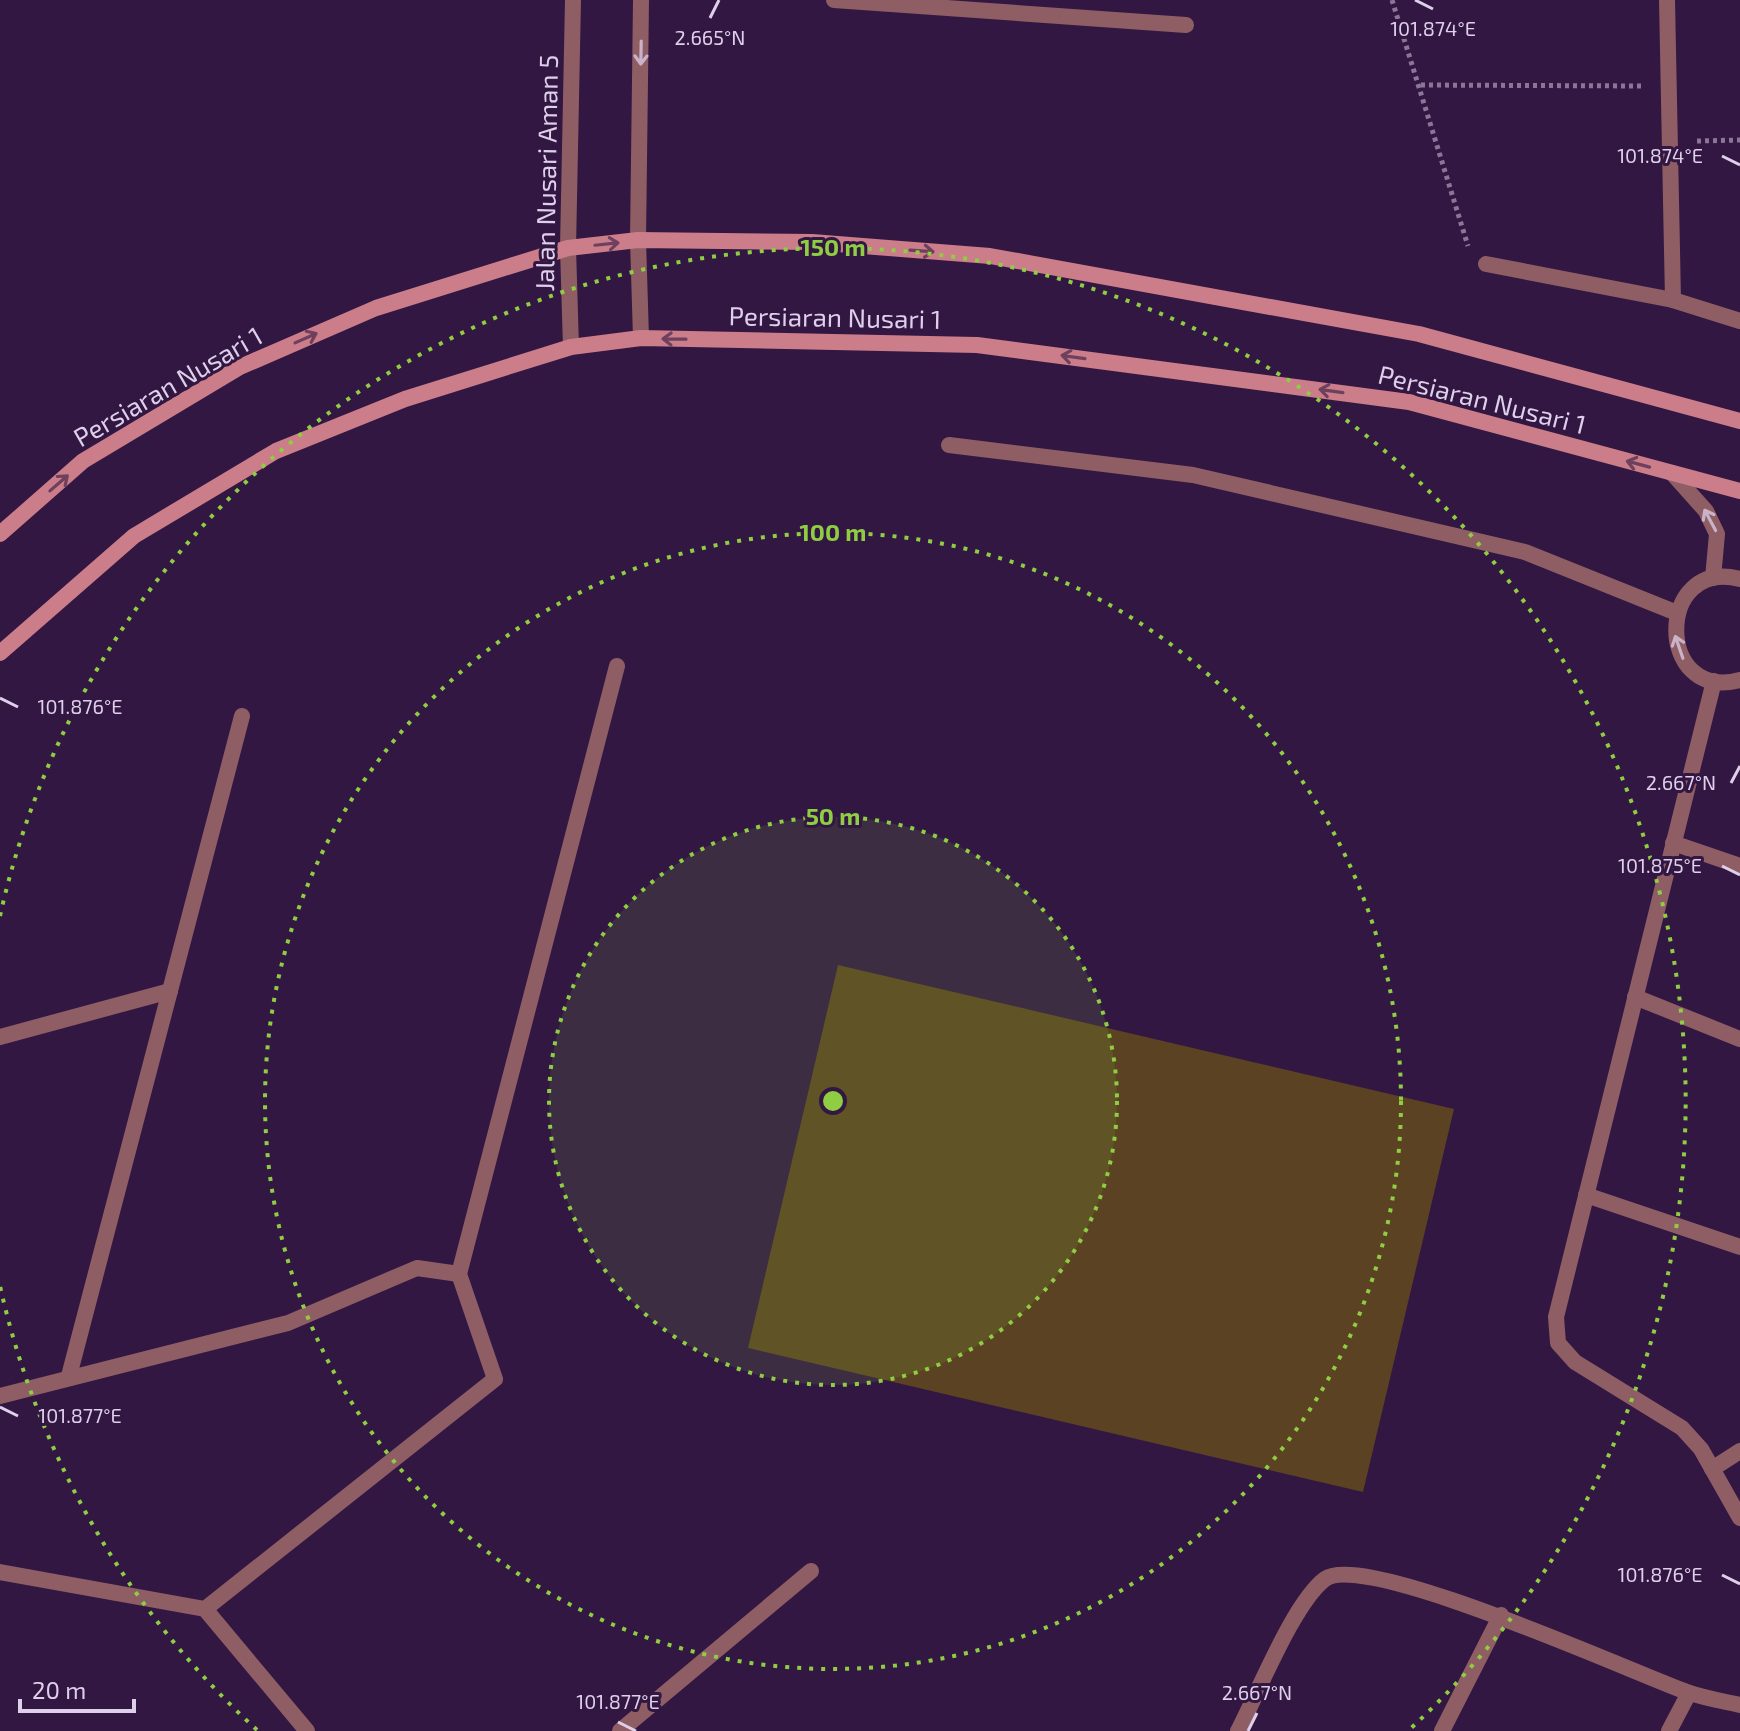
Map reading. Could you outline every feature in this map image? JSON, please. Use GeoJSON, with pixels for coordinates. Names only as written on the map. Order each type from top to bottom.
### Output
{"type":"FeatureCollection","features":[{"type":"Feature","properties":{"kind":"main road","name":"Persiaran Nusari 1"},"geometry":{"type":"LineString","coordinates":[[0,534],[83,461],[240,367],[376,308],[568,248],[638,240],[812,242],[990,256],[1419,334],[1740,421]]}},
{"type":"Feature","properties":{"kind":"main road","name":"Persiaran Nusari 1"},"geometry":{"type":"LineString","coordinates":[[0,653],[134,536],[276,451],[405,399],[571,347],[641,338],[977,345],[1409,402],[1740,491]]}},
{"type":"Feature","properties":{"kind":"street","name":"Jalan Nusari Aman 5"},"geometry":{"type":"LineString","coordinates":[[571,347],[568,248],[573,0]]}},
{"type":"Feature","properties":{"kind":"street"},"geometry":{"type":"LineString","coordinates":[[641,0],[638,240],[641,338]]}},
{"type":"Feature","properties":{"kind":"street"},"geometry":{"type":"LineString","coordinates":[[834,0],[1186,25]]}},
{"type":"Feature","properties":{"kind":"street"},"geometry":{"type":"LineString","coordinates":[[1667,0],[1673,300]]}},
{"type":"Feature","properties":{"kind":"street"},"geometry":{"type":"LineString","coordinates":[[1486,264],[1673,300],[1740,321]]}},
{"type":"Feature","properties":{"kind":"street"},"geometry":{"type":"LineString","coordinates":[[949,445],[1193,475],[1525,552],[1677,613]]}},
{"type":"Feature","properties":{"kind":"street"},"geometry":{"type":"LineString","coordinates":[[1672,473],[1706,511],[1717,534],[1713,578]]}},
{"type":"Feature","properties":{"kind":"street"},"geometry":{"type":"LineString","coordinates":[[1740,579],[1713,578],[1698,586],[1684,599],[1677,613],[1677,647],[1685,663],[1714,681],[1740,680]]}},
{"type":"Feature","properties":{"kind":"street"},"geometry":{"type":"LineString","coordinates":[[205,1609],[495,1379],[459,1274],[617,666]]}},
{"type":"Feature","properties":{"kind":"street"},"geometry":{"type":"LineString","coordinates":[[1714,681],[1556,1317],[1558,1343],[1575,1362],[1682,1428],[1712,1469],[1740,1518]]}},
{"type":"Feature","properties":{"kind":"street"},"geometry":{"type":"LineString","coordinates":[[69,1376],[242,716]]}},
{"type":"Feature","properties":{"kind":"street"},"geometry":{"type":"LineString","coordinates":[[1673,843],[1740,866]]}},
{"type":"Feature","properties":{"kind":"street"},"geometry":{"type":"LineString","coordinates":[[0,1037],[170,991]]}},
{"type":"Feature","properties":{"kind":"street"},"geometry":{"type":"LineString","coordinates":[[1635,997],[1740,1039]]}},
{"type":"Feature","properties":{"kind":"street"},"geometry":{"type":"LineString","coordinates":[[1586,1195],[1740,1247]]}},
{"type":"Feature","properties":{"kind":"street"},"geometry":{"type":"LineString","coordinates":[[0,1396],[69,1376],[288,1323],[417,1268],[459,1274]]}},
{"type":"Feature","properties":{"kind":"street"},"geometry":{"type":"LineString","coordinates":[[1712,1469],[1740,1451]]}},
{"type":"Feature","properties":{"kind":"street"},"geometry":{"type":"LineString","coordinates":[[620,1731],[811,1571]]}},
{"type":"Feature","properties":{"kind":"street"},"geometry":{"type":"LineString","coordinates":[[0,1572],[205,1609],[307,1731]]}},
{"type":"Feature","properties":{"kind":"street"},"geometry":{"type":"LineString","coordinates":[[1238,1731],[1309,1594],[1328,1576],[1354,1574],[1501,1615],[1689,1693],[1740,1705]]}},
{"type":"Feature","properties":{"kind":"street"},"geometry":{"type":"LineString","coordinates":[[1442,1731],[1501,1615]]}},
{"type":"Feature","properties":{"kind":"street"},"geometry":{"type":"LineString","coordinates":[[1669,1731],[1689,1693]]}},
{"type":"Feature","properties":{"kind":"path"},"geometry":{"type":"LineString","coordinates":[[1392,0],[1421,85],[1464,240],[1486,264]]}},
{"type":"Feature","properties":{"kind":"path"},"geometry":{"type":"LineString","coordinates":[[1421,85],[1669,86]]}},
{"type":"Feature","properties":{"kind":"path"},"geometry":{"type":"LineString","coordinates":[[1670,142],[1740,140]]}},
{"type":"Feature","properties":{"kind":"shaded area"},"geometry":{"type":"Polygon","coordinates":[[[838,965],[1454,1109],[1363,1492],[748,1348],[838,965]]]}}]}
